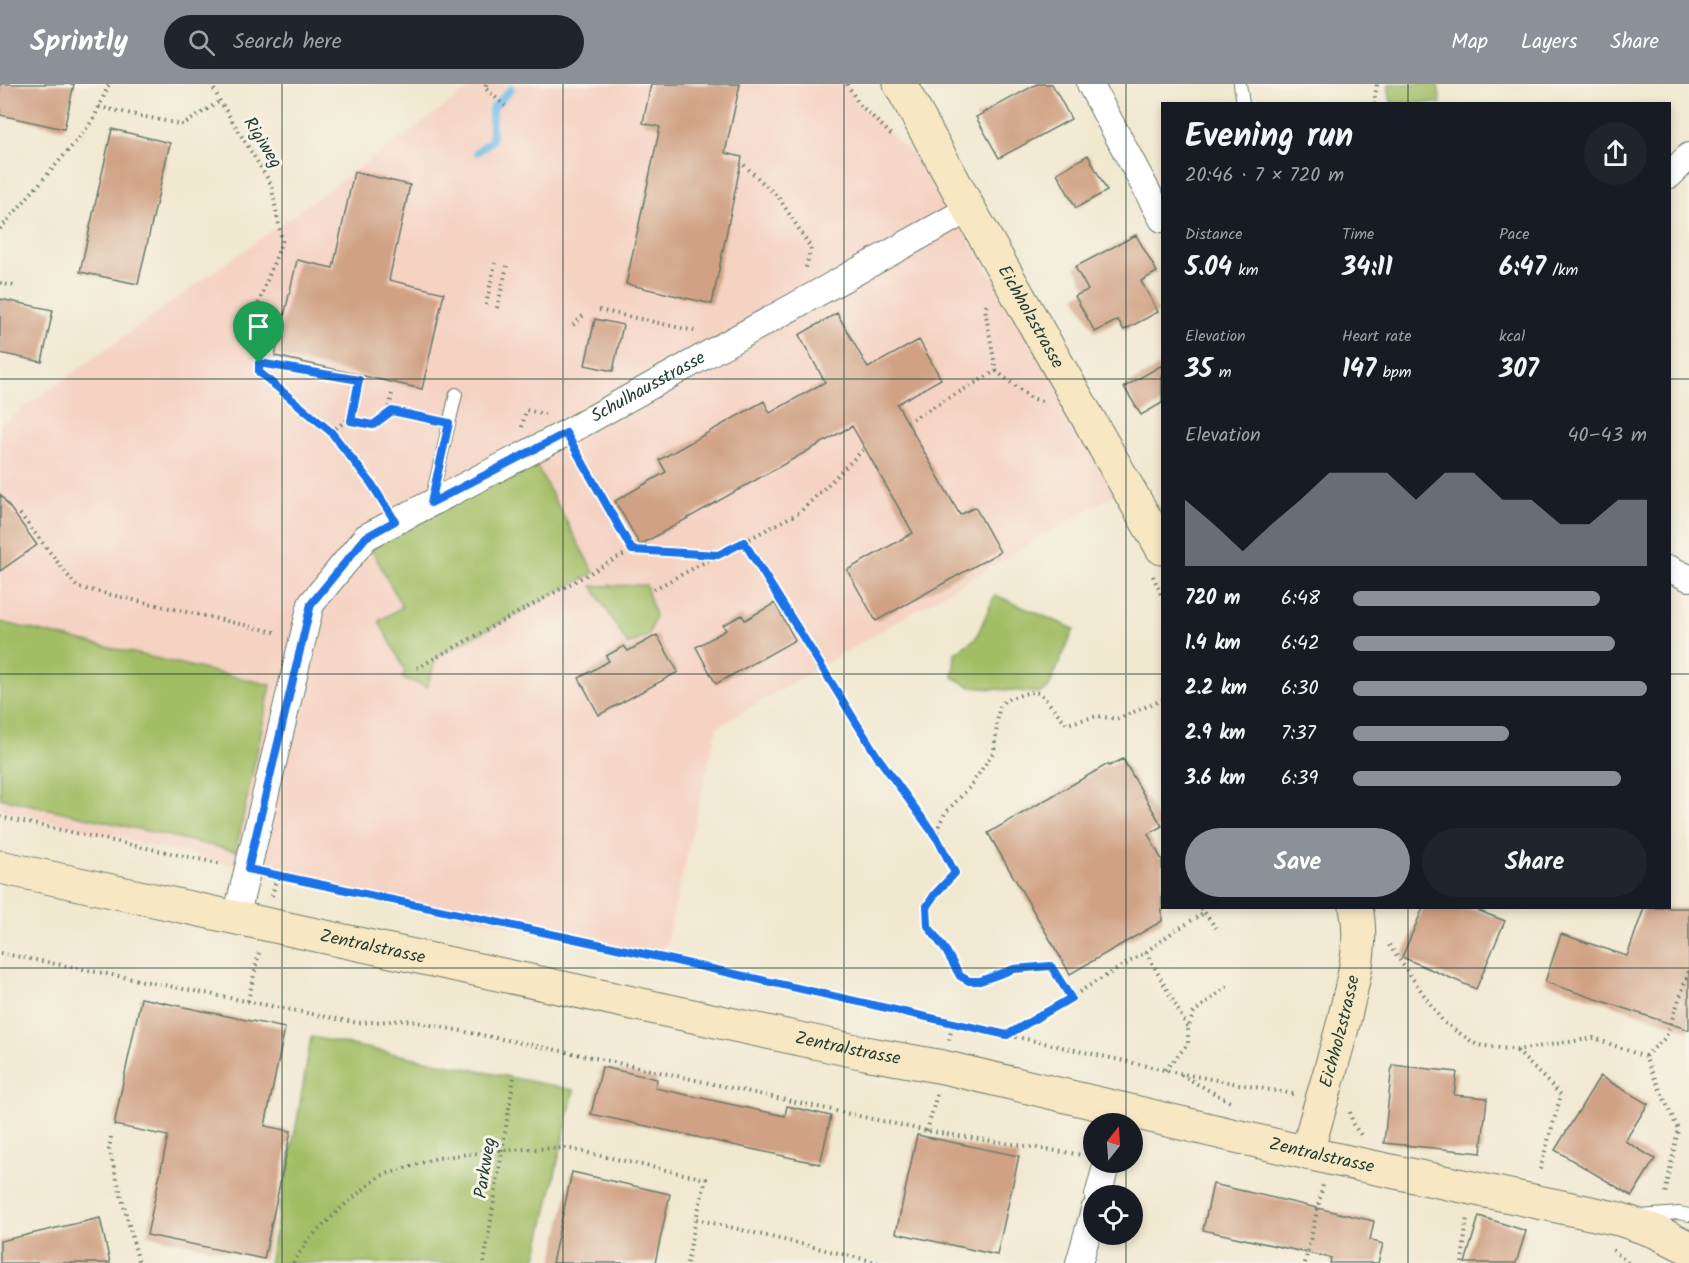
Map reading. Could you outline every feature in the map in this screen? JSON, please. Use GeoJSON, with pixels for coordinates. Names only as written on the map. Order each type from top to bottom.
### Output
{"type":"FeatureCollection","features":[{"type":"Feature","properties":{"kind":"street","name":"Eichholzstrasse"},"geometry":{"type":"LineString","coordinates":[[900,84],[1161,546]]}},
{"type":"Feature","properties":{"kind":"street"},"geometry":{"type":"LineString","coordinates":[[1090,84],[1159,204]]}},
{"type":"Feature","properties":{"kind":"street"},"geometry":{"type":"LineString","coordinates":[[1671,174],[1689,156]]}},
{"type":"Feature","properties":{"kind":"street","name":"Schulhausstrasse"},"geometry":{"type":"LineString","coordinates":[[236,918],[311,604],[366,537],[566,433],[969,209]]}},
{"type":"Feature","properties":{"kind":"street"},"geometry":{"type":"LineString","coordinates":[[1671,569],[1689,578]]}},
{"type":"Feature","properties":{"kind":"street","name":"Zentralstrasse"},"geometry":{"type":"LineString","coordinates":[[0,867],[865,1053],[943,1067],[1105,1113]]}},
{"type":"Feature","properties":{"kind":"street","name":"Eichholzstrasse"},"geometry":{"type":"LineString","coordinates":[[1318,1155],[1359,954],[1357,914]]}},
{"type":"Feature","properties":{"kind":"street","name":"Zentralstrasse"},"geometry":{"type":"LineString","coordinates":[[1143,1122],[1318,1155],[1619,1219],[1657,1232],[1689,1248]]}},
{"type":"Feature","properties":{"kind":"street"},"geometry":{"type":"LineString","coordinates":[[1079,1263],[1084,1245]]}},
{"type":"Feature","properties":{"kind":"lane"},"geometry":{"type":"LineString","coordinates":[[1240,84],[1243,102]]}},
{"type":"Feature","properties":{"kind":"lane"},"geometry":{"type":"LineString","coordinates":[[431,503],[456,394]]}},
{"type":"Feature","properties":{"kind":"lane"},"geometry":{"type":"LineString","coordinates":[[1619,1219],[1657,1214],[1689,1215]]}},
{"type":"Feature","properties":{"kind":"path"},"geometry":{"type":"LineString","coordinates":[[0,229],[80,137],[99,107],[109,84]]}},
{"type":"Feature","properties":{"kind":"path","name":"Rigiweg"},"geometry":{"type":"LineString","coordinates":[[212,84],[271,184],[282,241],[256,310],[259,363]]}},
{"type":"Feature","properties":{"kind":"path"},"geometry":{"type":"LineString","coordinates":[[486,84],[485,88],[505,106]]}},
{"type":"Feature","properties":{"kind":"path"},"geometry":{"type":"LineString","coordinates":[[1374,102],[1377,84]]}},
{"type":"Feature","properties":{"kind":"path"},"geometry":{"type":"LineString","coordinates":[[99,107],[183,125],[220,101]]}},
{"type":"Feature","properties":{"kind":"path"},"geometry":{"type":"LineString","coordinates":[[744,165],[779,198],[811,248],[798,305]]}},
{"type":"Feature","properties":{"kind":"path"},"geometry":{"type":"LineString","coordinates":[[486,305],[495,263]]}},
{"type":"Feature","properties":{"kind":"path"},"geometry":{"type":"LineString","coordinates":[[497,308],[507,266]]}},
{"type":"Feature","properties":{"kind":"path"},"geometry":{"type":"LineString","coordinates":[[1010,280],[991,297],[985,309],[996,371],[1031,398],[1045,402],[1075,396]]}},
{"type":"Feature","properties":{"kind":"path"},"geometry":{"type":"LineString","coordinates":[[0,283],[15,286]]}},
{"type":"Feature","properties":{"kind":"path"},"geometry":{"type":"LineString","coordinates":[[599,310],[705,333]]}},
{"type":"Feature","properties":{"kind":"path"},"geometry":{"type":"LineString","coordinates":[[573,325],[585,314]]}},
{"type":"Feature","properties":{"kind":"path"},"geometry":{"type":"LineString","coordinates":[[351,421],[359,380],[259,363],[259,372],[331,432],[371,483],[395,521]]}},
{"type":"Feature","properties":{"kind":"path"},"geometry":{"type":"LineString","coordinates":[[907,422],[996,371]]}},
{"type":"Feature","properties":{"kind":"path"},"geometry":{"type":"LineString","coordinates":[[388,414],[392,394]]}},
{"type":"Feature","properties":{"kind":"path"},"geometry":{"type":"LineString","coordinates":[[526,410],[538,413]]}},
{"type":"Feature","properties":{"kind":"path"},"geometry":{"type":"LineString","coordinates":[[331,432],[347,420],[373,425],[392,411],[449,423]]}},
{"type":"Feature","properties":{"kind":"path"},"geometry":{"type":"LineString","coordinates":[[566,433],[632,550]]}},
{"type":"Feature","properties":{"kind":"path"},"geometry":{"type":"LineString","coordinates":[[654,589],[800,512],[865,448]]}},
{"type":"Feature","properties":{"kind":"path"},"geometry":{"type":"LineString","coordinates":[[20,514],[76,587],[303,639]]}},
{"type":"Feature","properties":{"kind":"path"},"geometry":{"type":"LineString","coordinates":[[744,542],[877,756],[938,840],[955,873],[927,906],[928,926],[960,976],[969,981],[980,981],[1014,969],[1051,966],[1071,998]]}},
{"type":"Feature","properties":{"kind":"path"},"geometry":{"type":"LineString","coordinates":[[417,668],[632,550],[718,555]]}},
{"type":"Feature","properties":{"kind":"path"},"geometry":{"type":"LineString","coordinates":[[938,840],[939,826],[945,813],[970,787],[994,751],[999,708],[1005,700],[1030,692],[1041,693],[1066,724],[1098,716],[1117,719],[1161,700]]}},
{"type":"Feature","properties":{"kind":"path"},"geometry":{"type":"LineString","coordinates":[[0,818],[663,958],[1166,1070],[1297,1095]]}},
{"type":"Feature","properties":{"kind":"path"},"geometry":{"type":"LineString","coordinates":[[1202,909],[1216,928]]}},
{"type":"Feature","properties":{"kind":"path"},"geometry":{"type":"LineString","coordinates":[[1007,1035],[1146,952],[1204,913]]}},
{"type":"Feature","properties":{"kind":"path"},"geometry":{"type":"LineString","coordinates":[[1357,914],[1380,932],[1443,1022],[1477,1045],[1517,1050],[1594,1038],[1645,1056],[1678,1130],[1664,1200]]}},
{"type":"Feature","properties":{"kind":"path"},"geometry":{"type":"LineString","coordinates":[[1146,952],[1188,1029]]}},
{"type":"Feature","properties":{"kind":"path"},"geometry":{"type":"LineString","coordinates":[[0,953],[358,1023],[406,1020],[582,1055],[927,1131],[1083,1155]]}},
{"type":"Feature","properties":{"kind":"path"},"geometry":{"type":"LineString","coordinates":[[1645,1056],[1666,1036],[1689,971]]}},
{"type":"Feature","properties":{"kind":"path"},"geometry":{"type":"LineString","coordinates":[[1166,1070],[1188,1044],[1188,1029],[1194,1012],[1229,985]]}},
{"type":"Feature","properties":{"kind":"path"},"geometry":{"type":"LineString","coordinates":[[1517,1050],[1561,1095],[1537,1179]]}},
{"type":"Feature","properties":{"kind":"path","name":"Parkweg"},"geometry":{"type":"LineString","coordinates":[[484,1263],[514,1077]]}},
{"type":"Feature","properties":{"kind":"path"},"geometry":{"type":"LineString","coordinates":[[111,1137],[109,1149],[139,1263]]}},
{"type":"Feature","properties":{"kind":"path"},"geometry":{"type":"LineString","coordinates":[[293,1263],[307,1241],[342,1207],[380,1176],[437,1158],[502,1150],[566,1148],[706,1179],[687,1263]]}},
{"type":"Feature","properties":{"kind":"path"},"geometry":{"type":"LineString","coordinates":[[1305,1263],[1318,1155]]}},
{"type":"Feature","properties":{"kind":"path"},"geometry":{"type":"LineString","coordinates":[[1462,1263],[1469,1188]]}},
{"type":"Feature","properties":{"kind":"path"},"geometry":{"type":"LineString","coordinates":[[696,1219],[880,1263]]}},
{"type":"Feature","properties":{"kind":"shaded area"},"geometry":{"type":"Polygon","coordinates":[[[476,84],[847,84],[859,104],[924,165],[954,217],[1127,487],[717,727],[663,958],[277,876],[0,809],[0,425],[476,84]]]}},
{"type":"Feature","properties":{"kind":"green space"},"geometry":{"type":"Polygon","coordinates":[[[1388,84],[1438,84],[1441,102],[1391,102],[1388,84]]]}},
{"type":"Feature","properties":{"kind":"green space"},"geometry":{"type":"Polygon","coordinates":[[[534,461],[594,573],[437,656],[427,687],[402,678],[405,670],[379,621],[402,607],[371,548],[534,461]]]}},
{"type":"Feature","properties":{"kind":"green space"},"geometry":{"type":"Polygon","coordinates":[[[646,585],[655,616],[649,635],[628,645],[592,586],[646,585]]]}},
{"type":"Feature","properties":{"kind":"green space"},"geometry":{"type":"Polygon","coordinates":[[[995,595],[1074,629],[1048,689],[1040,693],[971,687],[953,677],[955,653],[976,638],[995,595]]]}},
{"type":"Feature","properties":{"kind":"green space"},"geometry":{"type":"Polygon","coordinates":[[[0,622],[271,685],[236,851],[0,798],[0,622]]]}},
{"type":"Feature","properties":{"kind":"green space"},"geometry":{"type":"Polygon","coordinates":[[[311,1037],[574,1090],[535,1263],[269,1263],[311,1037]]]}},
{"type":"Feature","properties":{"kind":"building"},"geometry":{"type":"Polygon","coordinates":[[[0,84],[74,84],[64,129],[0,115],[0,84]]]}},
{"type":"Feature","properties":{"kind":"building"},"geometry":{"type":"Polygon","coordinates":[[[651,84],[740,84],[725,153],[742,157],[712,304],[626,284],[660,127],[643,123],[651,84]]]}},
{"type":"Feature","properties":{"kind":"building"},"geometry":{"type":"Polygon","coordinates":[[[1037,84],[1052,84],[1071,119],[999,158],[976,117],[1037,84]]]}},
{"type":"Feature","properties":{"kind":"building"},"geometry":{"type":"Polygon","coordinates":[[[112,129],[170,143],[138,284],[80,272],[112,129]]]}},
{"type":"Feature","properties":{"kind":"building"},"geometry":{"type":"Polygon","coordinates":[[[1088,155],[1107,191],[1076,208],[1057,173],[1088,155]]]}},
{"type":"Feature","properties":{"kind":"building"},"geometry":{"type":"Polygon","coordinates":[[[354,172],[410,185],[389,280],[444,293],[422,389],[275,356],[297,260],[333,268],[354,172]]]}},
{"type":"Feature","properties":{"kind":"building"},"geometry":{"type":"Polygon","coordinates":[[[1136,235],[1157,272],[1141,281],[1158,312],[1124,330],[1118,320],[1095,332],[1075,296],[1088,290],[1075,267],[1136,235]]]}},
{"type":"Feature","properties":{"kind":"building"},"geometry":{"type":"Polygon","coordinates":[[[0,299],[53,310],[42,362],[0,353],[0,299]]]}},
{"type":"Feature","properties":{"kind":"building"},"geometry":{"type":"Polygon","coordinates":[[[837,313],[868,368],[919,340],[941,379],[897,404],[960,515],[975,507],[1000,552],[876,621],[847,570],[913,533],[852,426],[640,545],[615,501],[666,472],[659,460],[764,401],[770,413],[825,382],[799,335],[837,313]]]}},
{"type":"Feature","properties":{"kind":"building"},"geometry":{"type":"Polygon","coordinates":[[[595,319],[623,325],[613,371],[585,365],[595,319]]]}},
{"type":"Feature","properties":{"kind":"building"},"geometry":{"type":"Polygon","coordinates":[[[1161,366],[1161,404],[1141,415],[1124,387],[1161,366]]]}},
{"type":"Feature","properties":{"kind":"building"},"geometry":{"type":"Polygon","coordinates":[[[0,494],[37,545],[0,571],[0,494]]]}},
{"type":"Feature","properties":{"kind":"building"},"geometry":{"type":"Polygon","coordinates":[[[775,603],[795,640],[716,684],[696,647],[726,630],[723,625],[742,615],[745,620],[775,603]]]}},
{"type":"Feature","properties":{"kind":"building"},"geometry":{"type":"Polygon","coordinates":[[[657,635],[678,672],[599,715],[579,678],[609,661],[606,656],[624,646],[628,651],[657,635]]]}},
{"type":"Feature","properties":{"kind":"building"},"geometry":{"type":"Polygon","coordinates":[[[1123,759],[1161,824],[1161,827],[1148,834],[1161,858],[1162,921],[1070,974],[988,833],[1108,764],[1109,766],[1123,759]]]}},
{"type":"Feature","properties":{"kind":"building"},"geometry":{"type":"Polygon","coordinates":[[[1689,908],[1689,1030],[1545,982],[1561,934],[1627,956],[1644,909],[1689,908]]]}},
{"type":"Feature","properties":{"kind":"building"},"geometry":{"type":"Polygon","coordinates":[[[1423,909],[1475,909],[1505,921],[1476,989],[1402,957],[1423,909]]]}},
{"type":"Feature","properties":{"kind":"building"},"geometry":{"type":"Polygon","coordinates":[[[141,998],[285,1028],[265,1126],[291,1131],[264,1259],[147,1235],[168,1136],[114,1125],[141,998]]]}},
{"type":"Feature","properties":{"kind":"building"},"geometry":{"type":"Polygon","coordinates":[[[1392,1065],[1457,1072],[1454,1095],[1487,1098],[1481,1153],[1384,1143],[1392,1065]]]}},
{"type":"Feature","properties":{"kind":"building"},"geometry":{"type":"Polygon","coordinates":[[[602,1067],[657,1079],[655,1088],[785,1116],[787,1106],[831,1116],[820,1164],[591,1114],[602,1067]]]}},
{"type":"Feature","properties":{"kind":"building"},"geometry":{"type":"Polygon","coordinates":[[[1600,1076],[1648,1104],[1625,1141],[1655,1159],[1632,1196],[1555,1150],[1600,1076]]]}},
{"type":"Feature","properties":{"kind":"building"},"geometry":{"type":"Polygon","coordinates":[[[917,1135],[1019,1156],[997,1255],[896,1233],[917,1135]]]}},
{"type":"Feature","properties":{"kind":"building"},"geometry":{"type":"Polygon","coordinates":[[[572,1172],[670,1194],[655,1263],[552,1263],[572,1172]]]}},
{"type":"Feature","properties":{"kind":"building"},"geometry":{"type":"Polygon","coordinates":[[[1213,1184],[1374,1221],[1370,1240],[1383,1244],[1378,1263],[1330,1263],[1331,1258],[1203,1230],[1213,1184]]]}},
{"type":"Feature","properties":{"kind":"building"},"geometry":{"type":"Polygon","coordinates":[[[1479,1216],[1526,1231],[1516,1263],[1465,1263],[1479,1216]]]}},
{"type":"Feature","properties":{"kind":"building"},"geometry":{"type":"Polygon","coordinates":[[[100,1218],[110,1263],[0,1263],[0,1241],[100,1218]]]}},
{"type":"Feature","properties":{"kind":"waterway"},"geometry":{"type":"LineString","coordinates":[[477,152],[492,140],[492,109],[511,89]]}},
{"type":"Feature","properties":{"kind":"route"},"geometry":{"type":"LineString","coordinates":[[259,363],[359,380],[351,421],[373,425],[392,411],[449,423],[431,503],[566,433],[632,550],[718,555],[744,542],[877,756],[938,840],[955,873],[927,906],[928,926],[960,976],[969,981],[980,981],[1014,969],[1051,966],[1071,998],[1007,1035],[248,869],[311,604],[366,537],[395,521],[371,483],[331,432],[259,372],[259,363]]}}]}
